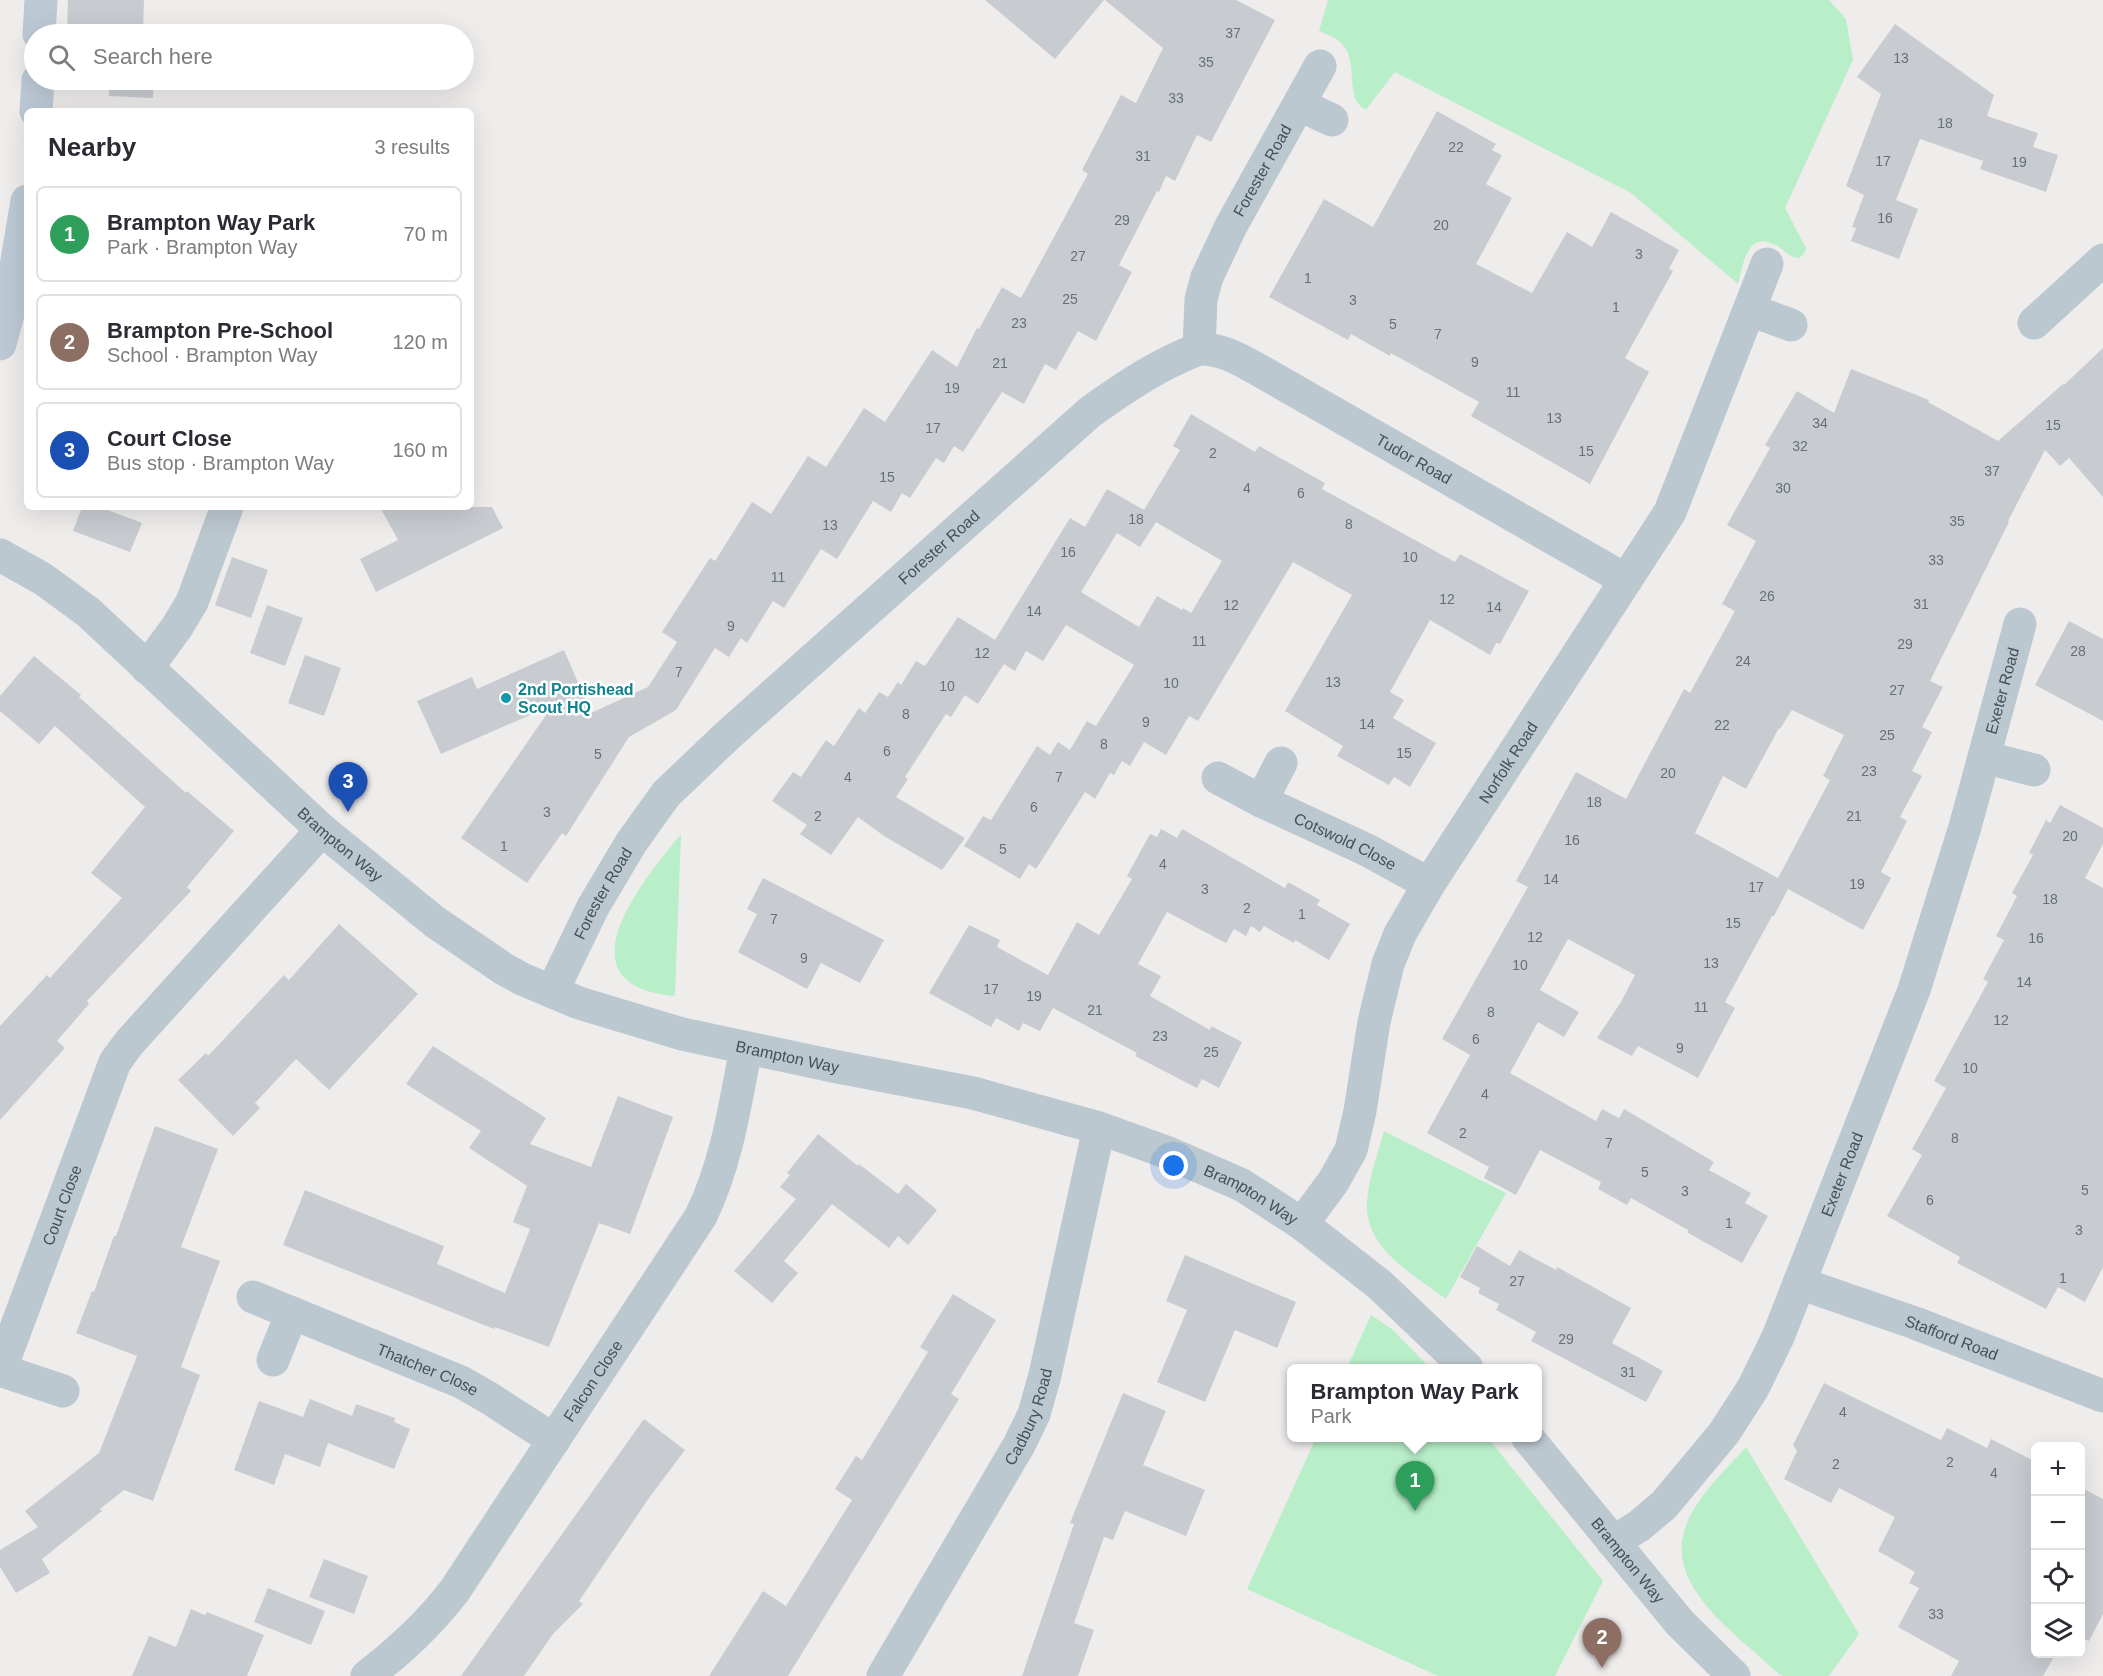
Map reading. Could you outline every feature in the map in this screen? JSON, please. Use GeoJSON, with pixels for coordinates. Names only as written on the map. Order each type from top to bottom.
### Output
{"type":"FeatureCollection","features":[{"type":"Feature","properties":{"kind":"main road"},"geometry":{"type":"LineString","coordinates":[[40,24],[41,0]]}},
{"type":"Feature","properties":{"kind":"main road"},"geometry":{"type":"LineString","coordinates":[[37,108],[38,90]]}},
{"type":"Feature","properties":{"kind":"main road"},"geometry":{"type":"LineString","coordinates":[[0,344],[8,314],[24,219]]}},
{"type":"Feature","properties":{"kind":"street","name":"Forester Road"},"geometry":{"type":"LineString","coordinates":[[552,992],[606,886],[655,809],[672,788],[728,735],[1090,412],[1141,377],[1199,349],[1201,298],[1207,277],[1231,226],[1320,66]]}},
{"type":"Feature","properties":{"kind":"street","name":"Forester Road"},"geometry":{"type":"LineString","coordinates":[[1300,105],[1332,120]]}},
{"type":"Feature","properties":{"kind":"street","name":"Norfolk Road"},"geometry":{"type":"LineString","coordinates":[[1302,1224],[1333,1182],[1350,1150],[1360,1111],[1374,1023],[1388,964],[1400,934],[1429,884],[1670,512],[1767,264]]}},
{"type":"Feature","properties":{"kind":"street"},"geometry":{"type":"LineString","coordinates":[[2034,323],[2098,277]]}},
{"type":"Feature","properties":{"kind":"street"},"geometry":{"type":"LineString","coordinates":[[1750,310],[1791,325]]}},
{"type":"Feature","properties":{"kind":"street","name":"Tudor Road"},"geometry":{"type":"LineString","coordinates":[[1199,349],[1225,353],[1264,373],[1626,580]]}},
{"type":"Feature","properties":{"kind":"street"},"geometry":{"type":"LineString","coordinates":[[147,668],[192,602],[226,510]]}},
{"type":"Feature","properties":{"kind":"street","name":"Brampton Way"},"geometry":{"type":"LineString","coordinates":[[0,555],[61,591],[88,612],[322,830],[435,922],[488,959],[522,979],[579,1003],[650,1024],[746,1048],[973,1093],[1099,1128],[1218,1174],[1242,1185],[1302,1224],[1380,1285],[1463,1364]]}},
{"type":"Feature","properties":{"kind":"street","name":"Exeter Road"},"geometry":{"type":"LineString","coordinates":[[1613,1542],[1639,1526],[1664,1505],[1731,1423],[1764,1367],[1911,999],[1947,891],[2020,624]]}},
{"type":"Feature","properties":{"kind":"street","name":"Exeter Road"},"geometry":{"type":"LineString","coordinates":[[1984,757],[2034,770]]}},
{"type":"Feature","properties":{"kind":"street"},"geometry":{"type":"LineString","coordinates":[[1261,801],[1281,763]]}},
{"type":"Feature","properties":{"kind":"street","name":"Cotswold Close"},"geometry":{"type":"LineString","coordinates":[[1218,778],[1261,801],[1367,850],[1429,884]]}},
{"type":"Feature","properties":{"kind":"street","name":"Court Close"},"geometry":{"type":"LineString","coordinates":[[63,1391],[0,1371],[116,1062],[129,1043],[322,830]]}},
{"type":"Feature","properties":{"kind":"street","name":"Falcon Close"},"geometry":{"type":"LineString","coordinates":[[367,1676],[408,1644],[455,1590],[684,1244],[706,1206],[718,1176],[728,1141],[746,1048]]}},
{"type":"Feature","properties":{"kind":"street","name":"Cadbury Road"},"geometry":{"type":"LineString","coordinates":[[884,1676],[1019,1445],[1034,1414],[1047,1367],[1099,1128]]}},
{"type":"Feature","properties":{"kind":"street","name":"Stafford Road"},"geometry":{"type":"LineString","coordinates":[[1799,1283],[1915,1323],[2102,1393]]}},
{"type":"Feature","properties":{"kind":"street","name":"Thatcher Close"},"geometry":{"type":"LineString","coordinates":[[254,1297],[461,1382],[554,1440]]}},
{"type":"Feature","properties":{"kind":"street"},"geometry":{"type":"LineString","coordinates":[[273,1360],[292,1313]]}},
{"type":"Feature","properties":{"kind":"street","name":"Brampton Way"},"geometry":{"type":"LineString","coordinates":[[1532,1442],[1680,1623],[1734,1676]]}},
{"type":"Feature","properties":{"kind":"green space"},"geometry":{"type":"Polygon","coordinates":[[[1328,0],[1829,0],[1846,19],[1853,60],[1785,208],[1806,248],[1804,254],[1796,258],[1768,242],[1760,242],[1749,250],[1738,284],[1631,193],[1395,72],[1366,110],[1355,97],[1350,58],[1346,49],[1336,39],[1319,31],[1328,0]]]}},
{"type":"Feature","properties":{"kind":"green space"},"geometry":{"type":"Polygon","coordinates":[[[681,834],[675,995],[672,996],[638,987],[620,972],[615,951],[620,927],[632,902],[648,876],[681,834]]]}},
{"type":"Feature","properties":{"kind":"green space"},"geometry":{"type":"Polygon","coordinates":[[[1384,1131],[1506,1193],[1446,1299],[1406,1270],[1383,1247],[1374,1234],[1367,1203],[1369,1185],[1384,1131]]]}},
{"type":"Feature","properties":{"kind":"green space"},"geometry":{"type":"Polygon","coordinates":[[[1371,1315],[1393,1330],[1426,1364],[1349,1364],[1371,1315]]]}},
{"type":"Feature","properties":{"kind":"green space"},"geometry":{"type":"Polygon","coordinates":[[[1314,1442],[1491,1442],[1603,1581],[1555,1676],[1438,1676],[1247,1589],[1314,1442]]]}},
{"type":"Feature","properties":{"kind":"green space"},"geometry":{"type":"Polygon","coordinates":[[[1746,1447],[1859,1634],[1829,1676],[1783,1676],[1776,1672],[1717,1618],[1693,1588],[1686,1571],[1682,1554],[1683,1536],[1687,1523],[1708,1488],[1746,1447]]]}},
{"type":"Feature","properties":{"kind":"building"},"geometry":{"type":"Polygon","coordinates":[[[68,0],[144,0],[143,24],[67,24],[68,0]]]}},
{"type":"Feature","properties":{"kind":"building"},"geometry":{"type":"Polygon","coordinates":[[[985,0],[1104,0],[1055,59],[985,0]]]}},
{"type":"Feature","properties":{"kind":"building"},"geometry":{"type":"Polygon","coordinates":[[[1105,0],[1236,0],[1275,20],[1211,142],[1197,135],[1175,181],[1166,176],[1159,192],[1157,191],[1119,265],[1132,272],[1096,341],[1078,331],[1056,370],[1045,364],[1024,404],[1002,392],[963,452],[954,446],[944,463],[936,458],[910,498],[902,493],[891,512],[873,501],[837,559],[821,549],[784,608],[773,601],[747,643],[741,638],[729,657],[715,648],[676,710],[629,737],[566,836],[562,833],[527,883],[461,838],[553,705],[441,754],[417,701],[472,677],[477,689],[564,650],[591,713],[648,687],[677,642],[662,632],[710,558],[715,561],[752,502],[771,514],[808,456],[826,467],[864,408],[885,422],[932,350],[957,367],[1002,287],[1021,298],[1088,174],[1082,170],[1121,95],[1136,103],[1163,48],[1105,0]]]}},
{"type":"Feature","properties":{"kind":"building"},"geometry":{"type":"Polygon","coordinates":[[[1895,24],[1994,95],[1987,116],[2038,133],[2033,147],[2058,155],[2046,192],[1980,169],[1983,161],[1920,139],[1896,200],[1918,209],[1899,259],[1851,241],[1856,228],[1852,227],[1864,195],[1846,186],[1881,94],[1857,77],[1895,24]]]}},
{"type":"Feature","properties":{"kind":"building"},"geometry":{"type":"Polygon","coordinates":[[[109,90],[153,90],[153,98],[109,96],[109,90]]]}},
{"type":"Feature","properties":{"kind":"building"},"geometry":{"type":"Polygon","coordinates":[[[1437,111],[1496,144],[1492,150],[1502,155],[1486,184],[1512,198],[1476,264],[1532,293],[1567,232],[1592,247],[1611,212],[1679,250],[1669,269],[1673,271],[1625,358],[1649,372],[1590,484],[1471,416],[1479,402],[1391,353],[1390,356],[1351,334],[1348,340],[1269,297],[1324,199],[1373,227],[1437,111]]]}},
{"type":"Feature","properties":{"kind":"building"},"geometry":{"type":"Polygon","coordinates":[[[2103,348],[2103,497],[2069,458],[2060,466],[2045,450],[1930,681],[1943,687],[1922,727],[1932,732],[1912,771],[1922,776],[1900,817],[1907,821],[1881,872],[1891,878],[1863,930],[1788,889],[1725,1002],[1735,1008],[1698,1078],[1638,1046],[1632,1056],[1597,1038],[1621,1002],[1635,975],[1568,939],[1540,990],[1579,1012],[1564,1037],[1538,1022],[1510,1073],[1596,1121],[1602,1109],[1619,1118],[1624,1109],[1714,1162],[1709,1170],[1751,1193],[1745,1203],[1768,1216],[1742,1263],[1631,1198],[1627,1205],[1598,1189],[1601,1182],[1540,1150],[1516,1195],[1484,1178],[1489,1167],[1427,1133],[1470,1055],[1442,1039],[1528,887],[1516,881],[1576,772],[1626,799],[1684,689],[1690,693],[1735,611],[1722,604],[1756,541],[1727,525],[1770,448],[1765,445],[1797,391],[1834,413],[1851,369],[1929,400],[1928,402],[1998,441],[2064,385],[2103,348]],[[1792,710],[1779,728],[1746,789],[1723,776],[1695,833],[1778,878],[1830,780],[1823,776],[1844,735],[1792,710]]]}},
{"type":"Feature","properties":{"kind":"building"},"geometry":{"type":"Polygon","coordinates":[[[1191,414],[1255,452],[1259,446],[1325,483],[1322,489],[1455,562],[1460,554],[1529,591],[1500,644],[1496,643],[1490,655],[1430,620],[1390,692],[1404,700],[1393,718],[1436,743],[1410,787],[1394,777],[1389,785],[1337,756],[1343,746],[1285,711],[1352,595],[1293,562],[1198,721],[1189,716],[1166,755],[1144,742],[1130,766],[1122,761],[1114,775],[1110,773],[1095,799],[1085,792],[1036,869],[1029,864],[1020,879],[964,846],[983,816],[991,820],[1037,746],[1050,755],[1058,742],[1070,750],[1087,721],[1096,726],[1134,665],[1066,625],[1043,661],[1026,651],[1015,671],[1004,664],[978,704],[965,695],[951,717],[946,714],[905,777],[908,779],[896,797],[965,838],[942,870],[884,836],[858,817],[831,855],[800,834],[807,825],[772,801],[793,772],[801,777],[826,740],[834,746],[859,708],[865,713],[879,692],[888,697],[898,682],[901,685],[916,661],[925,666],[958,617],[995,640],[1070,518],[1085,527],[1107,489],[1144,510],[1180,450],[1173,446],[1191,414]],[[1156,522],[1140,547],[1117,533],[1081,592],[1139,627],[1157,596],[1191,613],[1222,561],[1156,522]]]}},
{"type":"Feature","properties":{"kind":"building"},"geometry":{"type":"Polygon","coordinates":[[[474,507],[492,507],[503,528],[376,592],[360,559],[398,540],[382,510],[474,510],[474,507]]]}},
{"type":"Feature","properties":{"kind":"building"},"geometry":{"type":"Polygon","coordinates":[[[81,510],[108,510],[142,523],[130,552],[73,531],[81,510]]]}},
{"type":"Feature","properties":{"kind":"building"},"geometry":{"type":"Polygon","coordinates":[[[232,557],[268,570],[251,618],[215,605],[232,557]]]}},
{"type":"Feature","properties":{"kind":"building"},"geometry":{"type":"Polygon","coordinates":[[[267,605],[303,618],[285,666],[250,653],[267,605]]]}},
{"type":"Feature","properties":{"kind":"building"},"geometry":{"type":"Polygon","coordinates":[[[2069,621],[2103,639],[2103,721],[2035,685],[2069,621]]]}},
{"type":"Feature","properties":{"kind":"building"},"geometry":{"type":"Polygon","coordinates":[[[305,655],[341,668],[324,716],[288,703],[305,655]]]}},
{"type":"Feature","properties":{"kind":"building"},"geometry":{"type":"Polygon","coordinates":[[[34,656],[81,695],[79,697],[186,793],[187,791],[234,831],[187,887],[191,891],[87,1001],[89,1004],[57,1041],[65,1048],[0,1120],[0,1026],[47,975],[50,978],[122,898],[91,873],[145,807],[55,726],[39,744],[0,711],[0,696],[34,656]]]}},
{"type":"Feature","properties":{"kind":"building"},"geometry":{"type":"Polygon","coordinates":[[[2060,805],[2103,828],[2103,844],[2085,878],[2103,888],[2103,1267],[2085,1302],[2058,1287],[2046,1309],[1957,1263],[1960,1257],[1887,1216],[1922,1155],[1912,1149],[1946,1088],[1934,1081],[1988,982],[1983,979],[2004,940],[1996,936],[2017,896],[2012,893],[2033,855],[2029,853],[2046,820],[2050,823],[2060,805]]]}},
{"type":"Feature","properties":{"kind":"building"},"geometry":{"type":"Polygon","coordinates":[[[1161,829],[1177,838],[1182,829],[1285,888],[1288,882],[1320,900],[1317,905],[1350,924],[1329,960],[1295,940],[1294,943],[1264,926],[1260,932],[1251,926],[1246,936],[1234,929],[1226,943],[1167,912],[1138,964],[1161,976],[1150,996],[1210,1030],[1211,1026],[1242,1042],[1219,1088],[1202,1079],[1197,1088],[1135,1056],[1137,1053],[1053,1008],[1040,1031],[1023,1023],[1019,1031],[996,1018],[991,1027],[929,993],[969,925],[1000,940],[997,947],[1048,975],[1077,922],[1099,935],[1132,879],[1127,876],[1150,834],[1157,837],[1161,829]]]}},
{"type":"Feature","properties":{"kind":"building"},"geometry":{"type":"Polygon","coordinates":[[[763,878],[884,940],[860,983],[821,963],[807,989],[738,952],[757,914],[747,909],[763,878]]]}},
{"type":"Feature","properties":{"kind":"building"},"geometry":{"type":"Polygon","coordinates":[[[339,924],[418,994],[329,1090],[296,1059],[255,1103],[260,1108],[233,1136],[178,1080],[206,1053],[208,1056],[284,975],[289,980],[339,924]]]}},
{"type":"Feature","properties":{"kind":"building"},"geometry":{"type":"Polygon","coordinates":[[[433,1046],[546,1118],[530,1144],[591,1167],[618,1096],[673,1117],[630,1234],[599,1223],[549,1347],[495,1327],[494,1329],[283,1245],[305,1190],[444,1246],[437,1264],[505,1293],[530,1229],[513,1222],[527,1186],[469,1148],[481,1131],[406,1084],[433,1046]]]}},
{"type":"Feature","properties":{"kind":"building"},"geometry":{"type":"Polygon","coordinates":[[[155,1126],[218,1149],[181,1247],[220,1261],[181,1367],[200,1375],[153,1501],[124,1490],[100,1509],[102,1511],[42,1559],[50,1573],[16,1593],[0,1567],[0,1550],[38,1527],[25,1511],[99,1453],[137,1356],[76,1333],[92,1291],[94,1292],[114,1236],[116,1236],[155,1126]]]}},
{"type":"Feature","properties":{"kind":"building"},"geometry":{"type":"Polygon","coordinates":[[[818,1134],[898,1194],[906,1184],[937,1210],[908,1245],[898,1236],[889,1248],[832,1204],[784,1261],[798,1273],[772,1303],[734,1271],[796,1199],[780,1187],[790,1175],[787,1173],[818,1134]]]}},
{"type":"Feature","properties":{"kind":"building"},"geometry":{"type":"Polygon","coordinates":[[[1477,1246],[1510,1266],[1519,1250],[1556,1270],[1557,1267],[1631,1308],[1612,1343],[1663,1371],[1646,1402],[1531,1341],[1536,1332],[1496,1310],[1499,1304],[1478,1293],[1480,1288],[1460,1277],[1477,1246]]]}},
{"type":"Feature","properties":{"kind":"building"},"geometry":{"type":"Polygon","coordinates":[[[1185,1255],[1296,1302],[1277,1348],[1235,1330],[1205,1402],[1157,1382],[1187,1310],[1166,1301],[1185,1255]]]}},
{"type":"Feature","properties":{"kind":"building"},"geometry":{"type":"Polygon","coordinates":[[[953,1294],[996,1320],[951,1394],[959,1399],[788,1676],[709,1676],[763,1591],[786,1606],[852,1500],[835,1489],[856,1456],[862,1460],[928,1352],[920,1347],[953,1294]]]}},
{"type":"Feature","properties":{"kind":"building"},"geometry":{"type":"Polygon","coordinates":[[[1824,1383],[1941,1440],[1947,1428],[1987,1448],[1991,1439],[2031,1459],[2031,1658],[2053,1658],[2043,1676],[1951,1676],[1959,1661],[1898,1627],[1919,1588],[1909,1583],[1915,1572],[1878,1551],[1895,1517],[1839,1488],[1831,1503],[1784,1479],[1797,1451],[1793,1445],[1824,1383]]]}},
{"type":"Feature","properties":{"kind":"building"},"geometry":{"type":"Polygon","coordinates":[[[1123,1393],[1166,1411],[1143,1465],[1205,1490],[1186,1536],[1125,1511],[1113,1540],[1104,1537],[1074,1623],[1094,1630],[1078,1676],[1022,1676],[1074,1524],[1070,1523],[1123,1393]]]}},
{"type":"Feature","properties":{"kind":"building"},"geometry":{"type":"Polygon","coordinates":[[[310,1399],[352,1416],[356,1404],[395,1418],[394,1422],[410,1429],[394,1469],[328,1443],[320,1467],[285,1454],[274,1485],[234,1470],[259,1401],[303,1417],[310,1399]]]}},
{"type":"Feature","properties":{"kind":"building"},"geometry":{"type":"Polygon","coordinates":[[[644,1419],[685,1450],[649,1498],[579,1601],[583,1604],[553,1634],[524,1676],[461,1676],[644,1419]]]}},
{"type":"Feature","properties":{"kind":"building"},"geometry":{"type":"Polygon","coordinates":[[[2085,1490],[2103,1499],[2103,1614],[2089,1641],[2085,1639],[2085,1490]]]}},
{"type":"Feature","properties":{"kind":"building"},"geometry":{"type":"Polygon","coordinates":[[[324,1559],[368,1576],[354,1614],[309,1597],[324,1559]]]}},
{"type":"Feature","properties":{"kind":"building"},"geometry":{"type":"Polygon","coordinates":[[[268,1588],[325,1611],[311,1645],[254,1622],[268,1588]]]}},
{"type":"Feature","properties":{"kind":"building"},"geometry":{"type":"Polygon","coordinates":[[[191,1609],[205,1615],[207,1612],[264,1635],[247,1676],[132,1676],[149,1636],[176,1647],[191,1609]]]}},
{"type":"Feature","properties":{"kind":"place","name":"2nd Portishead Scout HQ"},"geometry":{"type":"Point","coordinates":[506,698]}},
{"type":"Feature","properties":{"kind":"place","name":"Court Close"},"geometry":{"type":"Point","coordinates":[348,812]}},
{"type":"Feature","properties":{"kind":"place","name":"Brampton Way Park"},"geometry":{"type":"Point","coordinates":[1415,1511]}},
{"type":"Feature","properties":{"kind":"place","name":"Brampton Pre-School"},"geometry":{"type":"Point","coordinates":[1602,1668]}}]}
